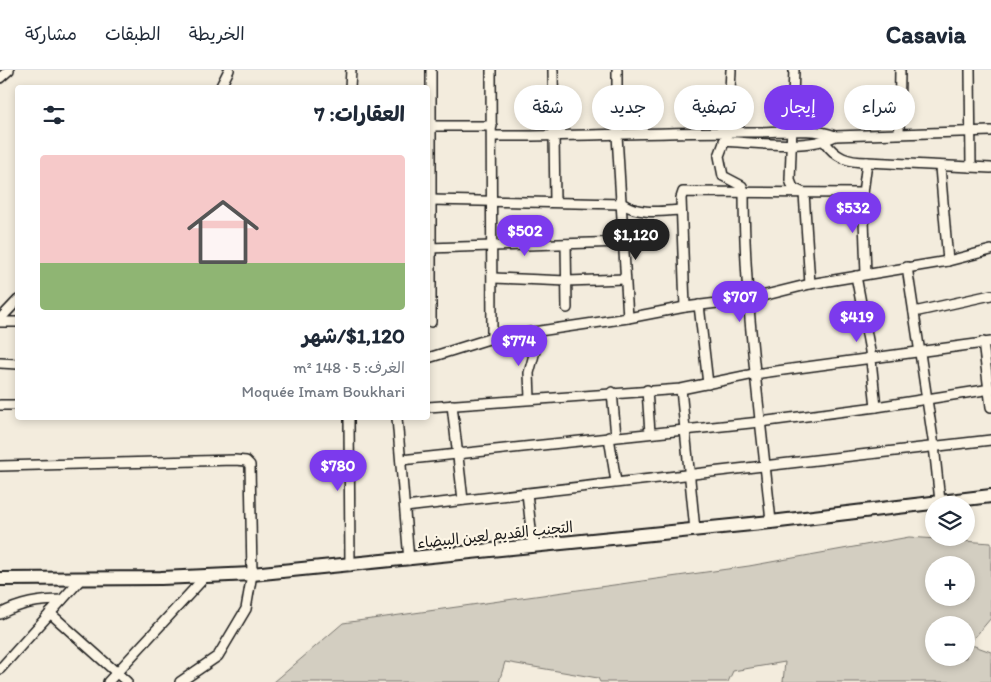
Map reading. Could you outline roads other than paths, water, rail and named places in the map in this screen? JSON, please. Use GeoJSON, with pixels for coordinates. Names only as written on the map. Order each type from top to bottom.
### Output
{"type":"FeatureCollection","features":[{"type":"Feature","properties":{"kind":"main road","name":"التجنب القديم لعين البيضاء"},"geometry":{"type":"LineString","coordinates":[[975,498],[991,496]]}},
{"type":"Feature","properties":{"kind":"main road","name":"التجنب القديم لعين البيضاء"},"geometry":{"type":"LineString","coordinates":[[0,579],[206,576],[350,566],[771,522],[925,503]]}},
{"type":"Feature","properties":{"kind":"street"},"geometry":{"type":"LineString","coordinates":[[0,78],[9,70]]}},
{"type":"Feature","properties":{"kind":"street"},"geometry":{"type":"LineString","coordinates":[[222,85],[229,70]]}},
{"type":"Feature","properties":{"kind":"street"},"geometry":{"type":"LineString","coordinates":[[350,70],[350,85]]}},
{"type":"Feature","properties":{"kind":"street"},"geometry":{"type":"LineString","coordinates":[[430,70],[430,85]]}},
{"type":"Feature","properties":{"kind":"street"},"geometry":{"type":"LineString","coordinates":[[491,70],[494,278],[492,338]]}},
{"type":"Feature","properties":{"kind":"street"},"geometry":{"type":"LineString","coordinates":[[553,70],[555,202]]}},
{"type":"Feature","properties":{"kind":"street"},"geometry":{"type":"LineString","coordinates":[[617,70],[617,135],[623,204],[623,242],[628,318]]}},
{"type":"Feature","properties":{"kind":"street"},"geometry":{"type":"LineString","coordinates":[[731,70],[728,132],[720,150],[720,170],[728,180],[742,186],[744,191],[744,242],[750,299],[754,374],[771,522]]}},
{"type":"Feature","properties":{"kind":"street"},"geometry":{"type":"LineString","coordinates":[[794,70],[791,184],[793,188],[804,193]]}},
{"type":"Feature","properties":{"kind":"street"},"geometry":{"type":"LineString","coordinates":[[899,133],[900,70]]}},
{"type":"Feature","properties":{"kind":"street"},"geometry":{"type":"LineString","coordinates":[[970,70],[971,167]]}},
{"type":"Feature","properties":{"kind":"street"},"geometry":{"type":"LineString","coordinates":[[430,132],[492,126]]}},
{"type":"Feature","properties":{"kind":"street"},"geometry":{"type":"LineString","coordinates":[[492,136],[554,137],[728,132],[822,133],[835,136],[991,131]]}},
{"type":"Feature","properties":{"kind":"street"},"geometry":{"type":"LineString","coordinates":[[724,141],[791,143],[824,141],[835,136]]}},
{"type":"Feature","properties":{"kind":"street"},"geometry":{"type":"LineString","coordinates":[[824,141],[836,156],[844,160],[940,167],[991,168]]}},
{"type":"Feature","properties":{"kind":"street"},"geometry":{"type":"LineString","coordinates":[[866,274],[863,193],[867,162]]}},
{"type":"Feature","properties":{"kind":"street"},"geometry":{"type":"LineString","coordinates":[[940,167],[948,261]]}},
{"type":"Feature","properties":{"kind":"street"},"geometry":{"type":"LineString","coordinates":[[685,306],[681,210],[681,195],[683,192],[863,193]]}},
{"type":"Feature","properties":{"kind":"street"},"geometry":{"type":"LineString","coordinates":[[804,193],[810,284]]}},
{"type":"Feature","properties":{"kind":"street"},"geometry":{"type":"LineString","coordinates":[[430,200],[623,204],[640,211],[681,210]]}},
{"type":"Feature","properties":{"kind":"street"},"geometry":{"type":"LineString","coordinates":[[430,248],[623,242]]}},
{"type":"Feature","properties":{"kind":"street"},"geometry":{"type":"LineString","coordinates":[[566,244],[567,308]]}},
{"type":"Feature","properties":{"kind":"street"},"geometry":{"type":"LineString","coordinates":[[430,357],[492,338],[628,318],[685,306],[750,299],[810,284],[948,261],[991,250]]}},
{"type":"Feature","properties":{"kind":"street"},"geometry":{"type":"LineString","coordinates":[[907,267],[934,446],[939,496]]}},
{"type":"Feature","properties":{"kind":"street"},"geometry":{"type":"LineString","coordinates":[[856,276],[872,358],[876,407]]}},
{"type":"Feature","properties":{"kind":"street"},"geometry":{"type":"LineString","coordinates":[[494,278],[567,281],[626,280]]}},
{"type":"Feature","properties":{"kind":"street"},"geometry":{"type":"LineString","coordinates":[[430,285],[431,322]]}},
{"type":"Feature","properties":{"kind":"street"},"geometry":{"type":"LineString","coordinates":[[914,312],[991,295]]}},
{"type":"Feature","properties":{"kind":"street"},"geometry":{"type":"LineString","coordinates":[[15,302],[4,308],[0,320],[15,322]]}},
{"type":"Feature","properties":{"kind":"street"},"geometry":{"type":"LineString","coordinates":[[699,305],[708,384]]}},
{"type":"Feature","properties":{"kind":"street"},"geometry":{"type":"LineString","coordinates":[[530,399],[529,373],[535,351],[532,332]]}},
{"type":"Feature","properties":{"kind":"street"},"geometry":{"type":"LineString","coordinates":[[430,407],[612,392],[680,389],[754,374],[987,342],[991,407]]}},
{"type":"Feature","properties":{"kind":"street"},"geometry":{"type":"LineString","coordinates":[[0,363],[15,364]]}},
{"type":"Feature","properties":{"kind":"street"},"geometry":{"type":"LineString","coordinates":[[680,389],[695,530]]}},
{"type":"Feature","properties":{"kind":"street"},"geometry":{"type":"LineString","coordinates":[[401,460],[760,422],[876,407],[990,389]]}},
{"type":"Feature","properties":{"kind":"street"},"geometry":{"type":"LineString","coordinates":[[646,390],[650,433]]}},
{"type":"Feature","properties":{"kind":"street"},"geometry":{"type":"LineString","coordinates":[[612,392],[616,482]]}},
{"type":"Feature","properties":{"kind":"street"},"geometry":{"type":"LineString","coordinates":[[0,405],[15,405]]}},
{"type":"Feature","properties":{"kind":"street"},"geometry":{"type":"LineString","coordinates":[[452,405],[463,500]]}},
{"type":"Feature","properties":{"kind":"street"},"geometry":{"type":"LineString","coordinates":[[349,420],[350,566]]}},
{"type":"Feature","properties":{"kind":"street"},"geometry":{"type":"LineString","coordinates":[[397,420],[410,560]]}},
{"type":"Feature","properties":{"kind":"street"},"geometry":{"type":"LineString","coordinates":[[405,507],[991,440]]}},
{"type":"Feature","properties":{"kind":"street"},"geometry":{"type":"LineString","coordinates":[[0,466],[246,461],[251,468],[252,574],[246,609],[218,656],[180,682]]}},
{"type":"Feature","properties":{"kind":"street"},"geometry":{"type":"LineString","coordinates":[[527,493],[533,547]]}},
{"type":"Feature","properties":{"kind":"street"},"geometry":{"type":"LineString","coordinates":[[108,682],[206,576]]}},
{"type":"Feature","properties":{"kind":"street"},"geometry":{"type":"LineString","coordinates":[[0,669],[81,579]]}},
{"type":"Feature","properties":{"kind":"street"},"geometry":{"type":"LineString","coordinates":[[0,614],[18,604],[40,600],[62,600]]}},
{"type":"Feature","properties":{"kind":"street"},"geometry":{"type":"LineString","coordinates":[[50,614],[127,682]]}}]}
